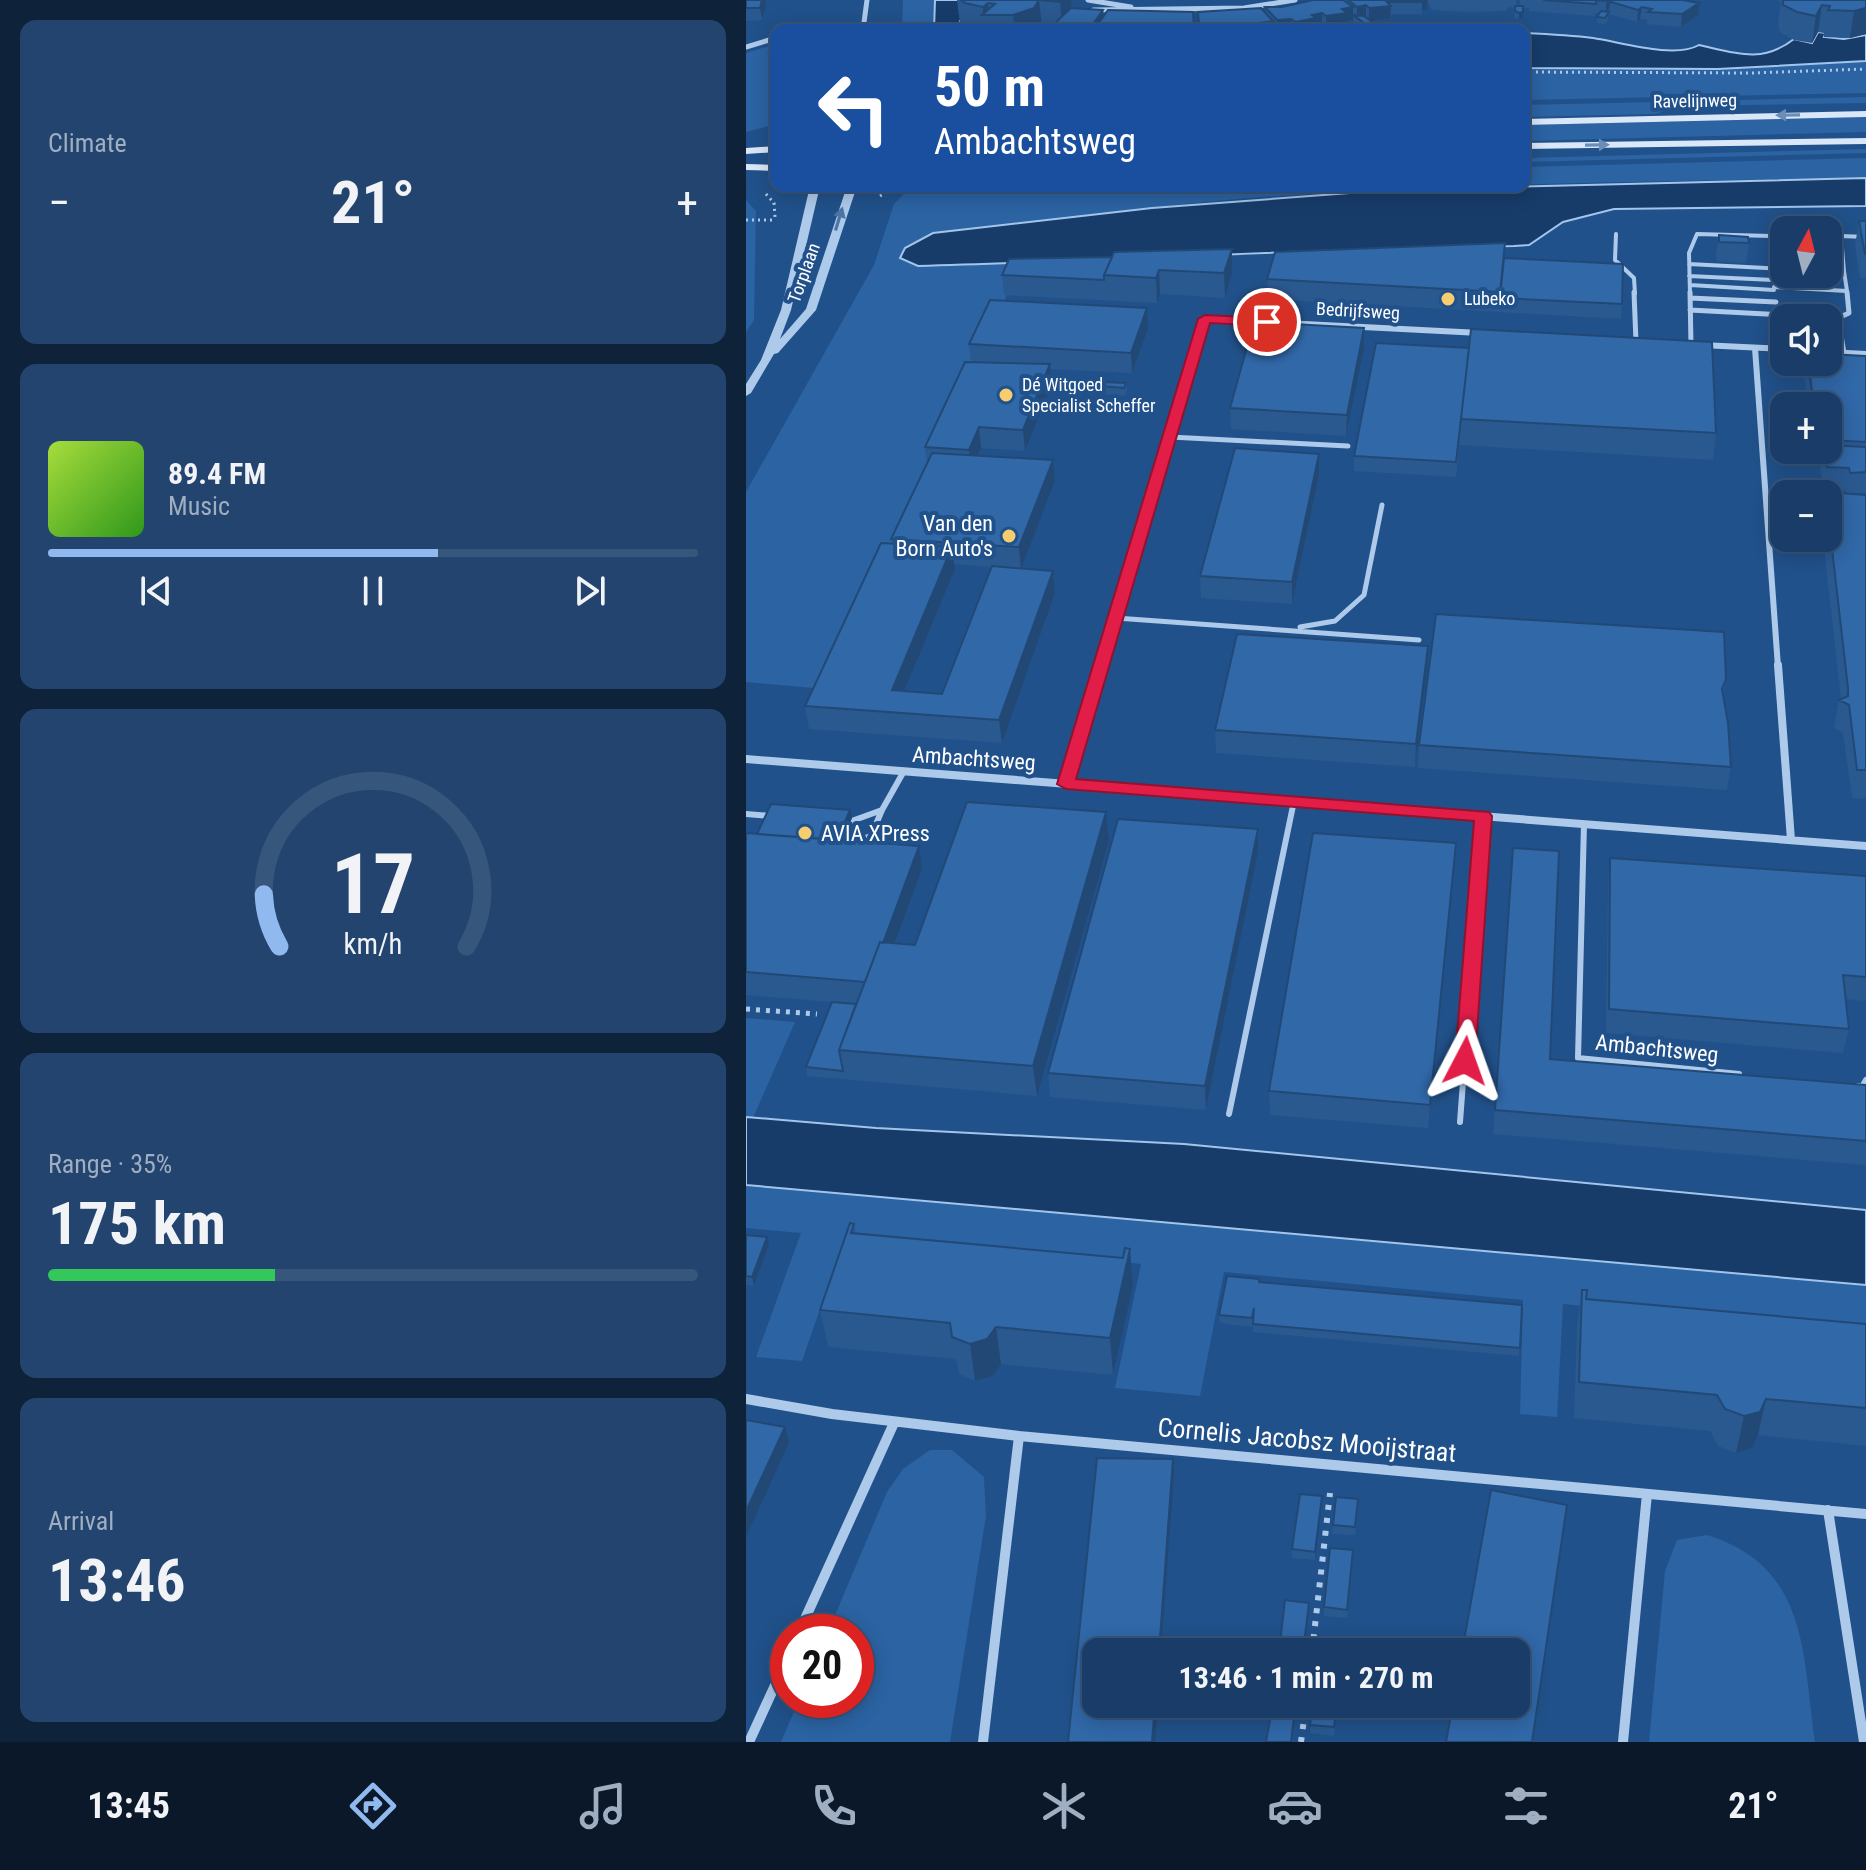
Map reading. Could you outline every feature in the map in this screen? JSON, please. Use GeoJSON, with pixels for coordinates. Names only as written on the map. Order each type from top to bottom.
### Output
{"type":"FeatureCollection","features":[{"type":"Feature","properties":{"kind":"main road","name":"Ravelijnweg"},"geometry":{"type":"LineString","coordinates":[[1530,122],[1866,114]]}},
{"type":"Feature","properties":{"kind":"main road","name":"Ravelijnweg"},"geometry":{"type":"LineString","coordinates":[[1530,146],[1866,141]]}},
{"type":"Feature","properties":{"kind":"main road"},"geometry":{"type":"LineString","coordinates":[[746,151],[770,149]]}},
{"type":"Feature","properties":{"kind":"main road"},"geometry":{"type":"LineString","coordinates":[[746,167],[770,168]]}},
{"type":"Feature","properties":{"kind":"street"},"geometry":{"type":"LineString","coordinates":[[864,24],[867,0]]}},
{"type":"Feature","properties":{"kind":"street"},"geometry":{"type":"LineString","coordinates":[[1088,0],[1122,4],[1139,10]]}},
{"type":"Feature","properties":{"kind":"street"},"geometry":{"type":"LineString","coordinates":[[1088,10],[1244,8],[1295,0]]}},
{"type":"Feature","properties":{"kind":"street"},"geometry":{"type":"LineString","coordinates":[[746,47],[770,40]]}},
{"type":"Feature","properties":{"kind":"street","name":"Torplaan"},"geometry":{"type":"LineString","coordinates":[[746,393],[766,360],[786,310],[814,192]]}},
{"type":"Feature","properties":{"kind":"street","name":"Torplaan"},"geometry":{"type":"LineString","coordinates":[[766,360],[811,310],[850,192]]}},
{"type":"Feature","properties":{"kind":"street","name":"Bedrijfsweg"},"geometry":{"type":"LineString","coordinates":[[1066,784],[1205,319],[1492,334]]}},
{"type":"Feature","properties":{"kind":"street"},"geometry":{"type":"LineString","coordinates":[[1620,341],[1650,342]]}},
{"type":"Feature","properties":{"kind":"street"},"geometry":{"type":"LineString","coordinates":[[1677,344],[1770,349]]}},
{"type":"Feature","properties":{"kind":"street"},"geometry":{"type":"LineString","coordinates":[[1755,348],[1791,840]]}},
{"type":"Feature","properties":{"kind":"street"},"geometry":{"type":"LineString","coordinates":[[1844,353],[1866,354]]}},
{"type":"Feature","properties":{"kind":"street","name":"Ambachtsweg"},"geometry":{"type":"LineString","coordinates":[[746,759],[1866,846]]}},
{"type":"Feature","properties":{"kind":"street","name":"Cornelis Jacobsz Mooijstraat"},"geometry":{"type":"LineString","coordinates":[[746,1399],[894,1423],[1019,1436],[1866,1514]]}},
{"type":"Feature","properties":{"kind":"street"},"geometry":{"type":"LineString","coordinates":[[807,1614],[894,1423]]}},
{"type":"Feature","properties":{"kind":"street"},"geometry":{"type":"LineString","coordinates":[[983,1742],[1019,1436]]}},
{"type":"Feature","properties":{"kind":"street"},"geometry":{"type":"LineString","coordinates":[[1623,1742],[1647,1494]]}},
{"type":"Feature","properties":{"kind":"street"},"geometry":{"type":"LineString","coordinates":[[1828,1510],[1864,1742]]}},
{"type":"Feature","properties":{"kind":"street"},"geometry":{"type":"LineString","coordinates":[[749,1742],[770,1696]]}},
{"type":"Feature","properties":{"kind":"lane"},"geometry":{"type":"LineString","coordinates":[[1616,234],[1615,260],[1634,278],[1636,342]]}},
{"type":"Feature","properties":{"kind":"lane"},"geometry":{"type":"LineString","coordinates":[[1691,345],[1689,253],[1697,234],[1770,236]]}},
{"type":"Feature","properties":{"kind":"lane"},"geometry":{"type":"LineString","coordinates":[[1842,316],[1849,313],[1841,236],[1866,237]]}},
{"type":"Feature","properties":{"kind":"lane"},"geometry":{"type":"LineString","coordinates":[[1689,264],[1770,268]]}},
{"type":"Feature","properties":{"kind":"lane"},"geometry":{"type":"LineString","coordinates":[[1689,276],[1770,280]]}},
{"type":"Feature","properties":{"kind":"lane"},"geometry":{"type":"LineString","coordinates":[[1690,285],[1847,291]]}},
{"type":"Feature","properties":{"kind":"lane"},"geometry":{"type":"LineString","coordinates":[[1690,298],[1776,302],[1774,289]]}},
{"type":"Feature","properties":{"kind":"lane"},"geometry":{"type":"LineString","coordinates":[[1690,310],[1770,315]]}},
{"type":"Feature","properties":{"kind":"lane"},"geometry":{"type":"LineString","coordinates":[[1842,341],[1844,353]]}},
{"type":"Feature","properties":{"kind":"lane"},"geometry":{"type":"LineString","coordinates":[[1170,437],[1348,446]]}},
{"type":"Feature","properties":{"kind":"lane"},"geometry":{"type":"LineString","coordinates":[[1289,630],[1335,621],[1364,595],[1382,505]]}},
{"type":"Feature","properties":{"kind":"lane"},"geometry":{"type":"LineString","coordinates":[[1116,618],[1419,640]]}},
{"type":"Feature","properties":{"kind":"lane"},"geometry":{"type":"LineString","coordinates":[[839,847],[871,836],[904,771]]}},
{"type":"Feature","properties":{"kind":"lane"},"geometry":{"type":"LineString","coordinates":[[1229,1114],[1294,801]]}},
{"type":"Feature","properties":{"kind":"lane"},"geometry":{"type":"LineString","coordinates":[[849,822],[882,810]]}},
{"type":"Feature","properties":{"kind":"lane"},"geometry":{"type":"LineString","coordinates":[[746,814],[771,817]]}},
{"type":"Feature","properties":{"kind":"lane"},"geometry":{"type":"LineString","coordinates":[[1460,1122],[1483,816]]}},
{"type":"Feature","properties":{"kind":"lane","name":"Ambachtsweg"},"geometry":{"type":"LineString","coordinates":[[1584,824],[1578,1058],[1752,1076]]}},
{"type":"Feature","properties":{"kind":"lane"},"geometry":{"type":"LineString","coordinates":[[1846,1085],[1862,1087],[1866,1080]]}},
{"type":"Feature","properties":{"kind":"path"},"geometry":{"type":"LineString","coordinates":[[1530,72],[1751,73],[1866,69]]}},
{"type":"Feature","properties":{"kind":"path"},"geometry":{"type":"LineString","coordinates":[[876,199],[887,192]]}},
{"type":"Feature","properties":{"kind":"path"},"geometry":{"type":"LineString","coordinates":[[746,220],[775,220]]}},
{"type":"Feature","properties":{"kind":"path"},"geometry":{"type":"LineString","coordinates":[[746,1009],[817,1014]]}},
{"type":"Feature","properties":{"kind":"path"},"geometry":{"type":"LineString","coordinates":[[1314,1638],[1334,1465]]}},
{"type":"Feature","properties":{"kind":"path"},"geometry":{"type":"LineString","coordinates":[[1301,1742],[1304,1718]]}},
{"type":"Feature","properties":{"kind":"shaded area"},"geometry":{"type":"Polygon","coordinates":[[[903,0],[935,0],[934,24],[902,24],[903,0]]]}},
{"type":"Feature","properties":{"kind":"shaded area"},"geometry":{"type":"Polygon","coordinates":[[[935,0],[999,0],[960,21],[962,24],[934,24],[935,0]]]}},
{"type":"Feature","properties":{"kind":"shaded area"},"geometry":{"type":"Polygon","coordinates":[[[1818,32],[1826,33],[1824,37],[1844,39],[1866,35],[1866,61],[1718,69],[1530,68],[1530,33],[1593,38],[1662,50],[1688,49],[1699,45],[1748,54],[1771,52],[1794,39],[1812,43],[1818,32]]]}},
{"type":"Feature","properties":{"kind":"shaded area"},"geometry":{"type":"Polygon","coordinates":[[[770,46],[770,126],[746,132],[746,53],[770,46]]]}},
{"type":"Feature","properties":{"kind":"shaded area"},"geometry":{"type":"Polygon","coordinates":[[[1866,61],[1866,93],[1530,100],[1530,68],[1718,69],[1866,61]]]}},
{"type":"Feature","properties":{"kind":"shaded area"},"geometry":{"type":"Polygon","coordinates":[[[1866,97],[1866,103],[1682,106],[1655,114],[1530,117],[1530,105],[1866,97]]]}},
{"type":"Feature","properties":{"kind":"shaded area"},"geometry":{"type":"Polygon","coordinates":[[[1866,117],[1866,132],[1530,141],[1530,125],[1866,117]]]}},
{"type":"Feature","properties":{"kind":"shaded area"},"geometry":{"type":"Polygon","coordinates":[[[1866,149],[1866,153],[1530,162],[1530,158],[1866,149]]]}},
{"type":"Feature","properties":{"kind":"shaded area"},"geometry":{"type":"Polygon","coordinates":[[[1866,158],[1866,178],[1530,185],[1530,167],[1866,158]]]}},
{"type":"Feature","properties":{"kind":"shaded area"},"geometry":{"type":"Polygon","coordinates":[[[1866,178],[1866,206],[1614,209],[1563,222],[1529,245],[1514,246],[918,266],[900,258],[905,248],[933,233],[1152,208],[1364,192],[1530,192],[1530,186],[1866,178]]]}},
{"type":"Feature","properties":{"kind":"shaded area"},"geometry":{"type":"Polygon","coordinates":[[[1351,192],[1148,208],[933,233],[923,237],[1058,263],[1013,282],[825,689],[746,682],[746,492],[874,265],[894,204],[904,194],[1351,192]]]}},
{"type":"Feature","properties":{"kind":"shaded area"},"geometry":{"type":"Polygon","coordinates":[[[746,200],[756,211],[754,320],[746,332],[746,200]]]}},
{"type":"Feature","properties":{"kind":"shaded area"},"geometry":{"type":"Polygon","coordinates":[[[746,1018],[795,1022],[753,1118],[746,1117],[746,1018]]]}},
{"type":"Feature","properties":{"kind":"shaded area"},"geometry":{"type":"Polygon","coordinates":[[[746,1117],[876,1128],[1184,1144],[1866,1210],[1866,1285],[746,1185],[746,1117]]]}},
{"type":"Feature","properties":{"kind":"shaded area"},"geometry":{"type":"Polygon","coordinates":[[[746,1185],[1866,1285],[1866,1333],[1563,1304],[1557,1417],[1520,1414],[1523,1300],[1224,1272],[1200,1396],[1115,1388],[1141,1264],[845,1237],[802,1361],[756,1357],[801,1233],[746,1228],[746,1185]]]}},
{"type":"Feature","properties":{"kind":"shaded area"},"geometry":{"type":"Polygon","coordinates":[[[930,1450],[952,1450],[984,1477],[986,1516],[950,1742],[781,1742],[791,1718],[874,1718],[874,1614],[836,1614],[887,1492],[903,1469],[930,1450]]]}},
{"type":"Feature","properties":{"kind":"shaded area"},"geometry":{"type":"Polygon","coordinates":[[[1707,1535],[1740,1549],[1765,1568],[1783,1591],[1802,1646],[1815,1742],[1649,1742],[1665,1571],[1677,1540],[1707,1535]]]}},
{"type":"Feature","properties":{"kind":"building"},"geometry":{"type":"Polygon","coordinates":[[[746,0],[762,0],[760,8],[746,8],[746,0]]]}},
{"type":"Feature","properties":{"kind":"building"},"geometry":{"type":"Polygon","coordinates":[[[961,0],[1039,0],[1034,8],[1013,15],[982,15],[995,4],[988,3],[983,7],[961,0]]]}},
{"type":"Feature","properties":{"kind":"building"},"geometry":{"type":"Polygon","coordinates":[[[1313,0],[1343,0],[1353,7],[1342,9],[1347,13],[1326,16],[1322,13],[1312,15],[1316,18],[1296,22],[1291,19],[1277,20],[1265,7],[1282,7],[1313,0]]]}},
{"type":"Feature","properties":{"kind":"building"},"geometry":{"type":"Polygon","coordinates":[[[1348,0],[1422,2],[1387,2],[1391,6],[1369,8],[1366,5],[1357,7],[1348,0]]]}},
{"type":"Feature","properties":{"kind":"building"},"geometry":{"type":"Polygon","coordinates":[[[1543,0],[1596,0],[1596,4],[1543,0]]]}},
{"type":"Feature","properties":{"kind":"building"},"geometry":{"type":"Polygon","coordinates":[[[1612,0],[1683,0],[1699,3],[1682,14],[1648,12],[1652,9],[1642,7],[1638,10],[1612,0]]]}},
{"type":"Feature","properties":{"kind":"building"},"geometry":{"type":"Polygon","coordinates":[[[1783,0],[1866,0],[1866,8],[1828,10],[1830,6],[1822,5],[1816,16],[1797,12],[1783,5],[1783,0]]]}},
{"type":"Feature","properties":{"kind":"building"},"geometry":{"type":"Polygon","coordinates":[[[1515,6],[1523,6],[1523,12],[1515,11],[1515,6]]]}},
{"type":"Feature","properties":{"kind":"building"},"geometry":{"type":"Polygon","coordinates":[[[1071,8],[1103,10],[1093,24],[1054,24],[1071,8]]]}},
{"type":"Feature","properties":{"kind":"building"},"geometry":{"type":"Polygon","coordinates":[[[1261,8],[1273,21],[1259,24],[1199,24],[1198,12],[1261,8]]]}},
{"type":"Feature","properties":{"kind":"building"},"geometry":{"type":"Polygon","coordinates":[[[1108,10],[1193,12],[1194,24],[1098,24],[1108,10]]]}},
{"type":"Feature","properties":{"kind":"building"},"geometry":{"type":"Polygon","coordinates":[[[1601,11],[1609,12],[1605,18],[1597,17],[1601,11]]]}},
{"type":"Feature","properties":{"kind":"building"},"geometry":{"type":"Polygon","coordinates":[[[1353,15],[1364,16],[1375,24],[1364,23],[1353,15]]]}},
{"type":"Feature","properties":{"kind":"building"},"geometry":{"type":"Polygon","coordinates":[[[1859,221],[1866,221],[1866,254],[1865,254],[1859,221]]]}},
{"type":"Feature","properties":{"kind":"building"},"geometry":{"type":"Polygon","coordinates":[[[1719,235],[1748,237],[1749,243],[1719,242],[1719,235]]]}},
{"type":"Feature","properties":{"kind":"building"},"geometry":{"type":"Polygon","coordinates":[[[1505,243],[1500,292],[1267,279],[1275,252],[1505,243]]]}},
{"type":"Feature","properties":{"kind":"building"},"geometry":{"type":"Polygon","coordinates":[[[1232,249],[1224,273],[1159,270],[1156,278],[1104,275],[1114,252],[1232,249]]]}},
{"type":"Feature","properties":{"kind":"building"},"geometry":{"type":"Polygon","coordinates":[[[1112,257],[1104,280],[1002,275],[1009,259],[1112,257]]]}},
{"type":"Feature","properties":{"kind":"building"},"geometry":{"type":"Polygon","coordinates":[[[1504,258],[1623,264],[1622,304],[1500,298],[1504,258]]]}},
{"type":"Feature","properties":{"kind":"building"},"geometry":{"type":"Polygon","coordinates":[[[990,300],[1147,308],[1131,353],[969,344],[990,300]]]}},
{"type":"Feature","properties":{"kind":"building"},"geometry":{"type":"Polygon","coordinates":[[[1254,322],[1364,328],[1347,415],[1230,408],[1254,322]]]}},
{"type":"Feature","properties":{"kind":"building"},"geometry":{"type":"Polygon","coordinates":[[[1471,329],[1712,342],[1716,433],[1461,419],[1471,329]]]}},
{"type":"Feature","properties":{"kind":"building"},"geometry":{"type":"Polygon","coordinates":[[[1376,343],[1469,348],[1456,462],[1354,456],[1376,343]]]}},
{"type":"Feature","properties":{"kind":"building"},"geometry":{"type":"Polygon","coordinates":[[[1842,355],[1866,356],[1866,442],[1842,441],[1842,392],[1812,392],[1810,376],[1842,376],[1842,355]]]}},
{"type":"Feature","properties":{"kind":"building"},"geometry":{"type":"Polygon","coordinates":[[[965,362],[1050,364],[1023,430],[979,427],[969,450],[925,447],[965,362]]]}},
{"type":"Feature","properties":{"kind":"building"},"geometry":{"type":"Polygon","coordinates":[[[1103,382],[1126,383],[1124,388],[1101,386],[1103,382]]]}},
{"type":"Feature","properties":{"kind":"building"},"geometry":{"type":"Polygon","coordinates":[[[1842,446],[1866,447],[1866,472],[1850,473],[1849,468],[1827,467],[1827,464],[1842,464],[1842,446]]]}},
{"type":"Feature","properties":{"kind":"building"},"geometry":{"type":"Polygon","coordinates":[[[1235,448],[1319,454],[1292,582],[1200,576],[1235,448]]]}},
{"type":"Feature","properties":{"kind":"building"},"geometry":{"type":"Polygon","coordinates":[[[932,453],[1053,460],[1019,547],[891,539],[932,453]]]}},
{"type":"Feature","properties":{"kind":"building"},"geometry":{"type":"Polygon","coordinates":[[[1842,493],[1866,495],[1866,770],[1857,770],[1849,705],[1839,700],[1848,696],[1832,552],[1842,552],[1842,493]]]}},
{"type":"Feature","properties":{"kind":"building"},"geometry":{"type":"Polygon","coordinates":[[[881,543],[952,547],[892,690],[942,694],[992,566],[1053,571],[999,720],[805,706],[881,543]]]}},
{"type":"Feature","properties":{"kind":"building"},"geometry":{"type":"Polygon","coordinates":[[[1436,614],[1724,632],[1726,679],[1722,689],[1731,767],[1419,745],[1436,614]]]}},
{"type":"Feature","properties":{"kind":"building"},"geometry":{"type":"Polygon","coordinates":[[[1237,634],[1428,646],[1416,744],[1215,730],[1237,634]]]}},
{"type":"Feature","properties":{"kind":"building"},"geometry":{"type":"Polygon","coordinates":[[[967,802],[1106,812],[1033,1066],[839,1050],[880,942],[915,945],[967,802]]]}},
{"type":"Feature","properties":{"kind":"building"},"geometry":{"type":"Polygon","coordinates":[[[771,804],[850,810],[837,840],[757,834],[771,804]]]}},
{"type":"Feature","properties":{"kind":"building"},"geometry":{"type":"Polygon","coordinates":[[[1118,819],[1258,829],[1205,1086],[1048,1073],[1118,819]]]}},
{"type":"Feature","properties":{"kind":"building"},"geometry":{"type":"Polygon","coordinates":[[[746,833],[919,846],[865,982],[746,972],[746,833]]]}},
{"type":"Feature","properties":{"kind":"building"},"geometry":{"type":"Polygon","coordinates":[[[1313,833],[1456,843],[1430,1105],[1269,1091],[1313,833]]]}},
{"type":"Feature","properties":{"kind":"building"},"geometry":{"type":"Polygon","coordinates":[[[1513,848],[1559,851],[1550,1059],[1866,1085],[1866,1141],[1495,1110],[1513,848]]]}},
{"type":"Feature","properties":{"kind":"building"},"geometry":{"type":"Polygon","coordinates":[[[1610,858],[1866,876],[1866,977],[1843,975],[1849,1029],[1609,1009],[1610,858]]]}},
{"type":"Feature","properties":{"kind":"building"},"geometry":{"type":"Polygon","coordinates":[[[832,1002],[856,1004],[839,1050],[843,1071],[806,1067],[832,1002]]]}},
{"type":"Feature","properties":{"kind":"building"},"geometry":{"type":"Polygon","coordinates":[[[850,1223],[854,1224],[851,1233],[1123,1258],[1125,1248],[1130,1249],[1110,1338],[996,1327],[987,1339],[970,1344],[952,1337],[950,1323],[820,1310],[850,1223]]]}},
{"type":"Feature","properties":{"kind":"building"},"geometry":{"type":"Polygon","coordinates":[[[746,1235],[767,1237],[752,1277],[746,1276],[746,1235]]]}},
{"type":"Feature","properties":{"kind":"building"},"geometry":{"type":"Polygon","coordinates":[[[1227,1276],[1259,1279],[1259,1282],[1522,1305],[1520,1348],[1253,1324],[1254,1308],[1252,1318],[1219,1315],[1227,1276]]]}},
{"type":"Feature","properties":{"kind":"building"},"geometry":{"type":"Polygon","coordinates":[[[1582,1290],[1587,1290],[1586,1299],[1866,1324],[1866,1408],[1766,1399],[1760,1412],[1744,1416],[1725,1409],[1717,1395],[1579,1382],[1582,1290]]]}},
{"type":"Feature","properties":{"kind":"building"},"geometry":{"type":"Polygon","coordinates":[[[746,1420],[785,1427],[746,1511],[746,1420]]]}},
{"type":"Feature","properties":{"kind":"building"},"geometry":{"type":"Polygon","coordinates":[[[1097,1458],[1173,1459],[1160,1638],[1082,1638],[1082,1718],[1154,1718],[1152,1742],[1068,1742],[1097,1458]]]}},
{"type":"Feature","properties":{"kind":"building"},"geometry":{"type":"Polygon","coordinates":[[[1491,1490],[1567,1505],[1532,1742],[1446,1742],[1450,1718],[1530,1718],[1530,1638],[1465,1638],[1491,1490]]]}},
{"type":"Feature","properties":{"kind":"building"},"geometry":{"type":"Polygon","coordinates":[[[1300,1494],[1322,1496],[1315,1552],[1292,1549],[1300,1494]]]}},
{"type":"Feature","properties":{"kind":"building"},"geometry":{"type":"Polygon","coordinates":[[[1336,1497],[1358,1499],[1355,1527],[1333,1525],[1336,1497]]]}},
{"type":"Feature","properties":{"kind":"building"},"geometry":{"type":"Polygon","coordinates":[[[1330,1548],[1353,1550],[1347,1610],[1324,1607],[1330,1548]]]}},
{"type":"Feature","properties":{"kind":"building"},"geometry":{"type":"Polygon","coordinates":[[[1285,1600],[1309,1603],[1305,1638],[1281,1638],[1285,1600]]]}},
{"type":"Feature","properties":{"kind":"building"},"geometry":{"type":"Polygon","coordinates":[[[1270,1718],[1294,1718],[1291,1742],[1266,1742],[1270,1718]]]}},
{"type":"Feature","properties":{"kind":"building"},"geometry":{"type":"Polygon","coordinates":[[[1311,1718],[1335,1718],[1334,1727],[1310,1725],[1311,1718]]]}},
{"type":"Feature","properties":{"kind":"place","name":"Lubeko"},"geometry":{"type":"Point","coordinates":[1448,299]}},
{"type":"Feature","properties":{"kind":"place","name":"Dé Witgoed Specialist Scheffer"},"geometry":{"type":"Point","coordinates":[1006,395]}},
{"type":"Feature","properties":{"kind":"place","name":"Van den Born Auto's"},"geometry":{"type":"Point","coordinates":[1009,536]}},
{"type":"Feature","properties":{"kind":"place","name":"AVIA XPress"},"geometry":{"type":"Point","coordinates":[805,833]}},
{"type":"Feature","properties":{"kind":"route"},"geometry":{"type":"LineString","coordinates":[[1267,322],[1205,319],[1066,784],[1483,816],[1465,1061]]}}]}
